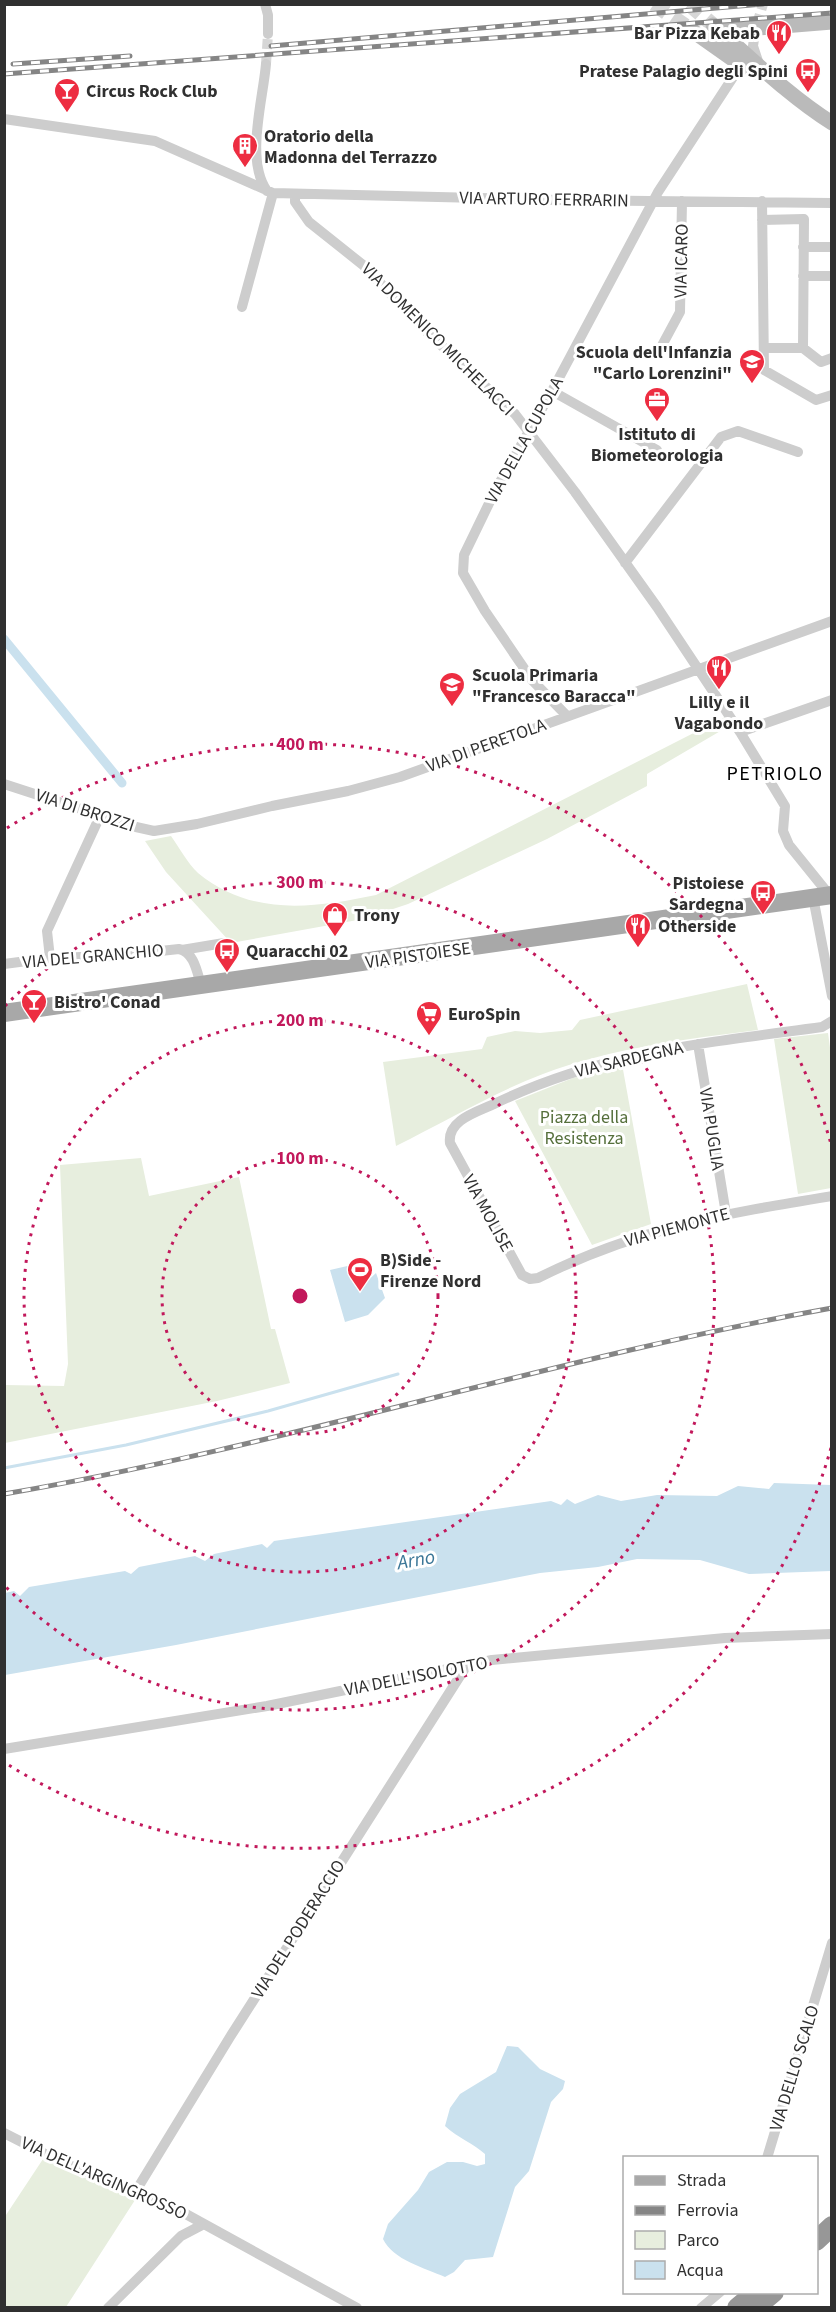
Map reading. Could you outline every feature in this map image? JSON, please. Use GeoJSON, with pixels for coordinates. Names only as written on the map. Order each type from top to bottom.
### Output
{"type":"FeatureCollection","features":[{"type":"Feature","properties":{"kind":"highway"},"geometry":{"type":"LineString","coordinates":[[818,2239],[831,2226]]}},
{"type":"Feature","properties":{"kind":"highway"},"geometry":{"type":"LineString","coordinates":[[818,2256],[831,2243]]}},
{"type":"Feature","properties":{"kind":"highway"},"geometry":{"type":"LineString","coordinates":[[736,2307],[753,2294]]}},
{"type":"Feature","properties":{"kind":"highway"},"geometry":{"type":"LineString","coordinates":[[755,2307],[771,2294]]}},
{"type":"Feature","properties":{"kind":"main road"},"geometry":{"type":"LineString","coordinates":[[753,66],[713,25],[722,29],[831,22]]}},
{"type":"Feature","properties":{"kind":"main road"},"geometry":{"type":"LineString","coordinates":[[690,29],[753,66],[831,123]]}},
{"type":"Feature","properties":{"kind":"main road"},"geometry":{"type":"LineString","coordinates":[[813,112],[831,135]]}},
{"type":"Feature","properties":{"kind":"main road","name":"VIA PISTOIESE"},"geometry":{"type":"LineString","coordinates":[[4,1013],[826,896]]}},
{"type":"Feature","properties":{"kind":"street"},"geometry":{"type":"LineString","coordinates":[[266,4],[268,34]]}},
{"type":"Feature","properties":{"kind":"street"},"geometry":{"type":"LineString","coordinates":[[753,66],[756,26]]}},
{"type":"Feature","properties":{"kind":"street","name":"VIA DELLA CUPOLA"},"geometry":{"type":"LineString","coordinates":[[567,716],[532,680],[485,611],[462,569],[464,555],[472,535],[653,201],[753,66],[739,45],[743,36],[756,26]]}},
{"type":"Feature","properties":{"kind":"street"},"geometry":{"type":"LineString","coordinates":[[242,307],[270,192],[258,172],[256,150],[266,64]]}},
{"type":"Feature","properties":{"kind":"street"},"geometry":{"type":"LineString","coordinates":[[4,119],[155,141],[270,192]]}},
{"type":"Feature","properties":{"kind":"street","name":"VIA ARTURO FERRARIN"},"geometry":{"type":"LineString","coordinates":[[270,192],[831,203]]}},
{"type":"Feature","properties":{"kind":"street","name":"VIA DOMENICO MICHELACCI"},"geometry":{"type":"LineString","coordinates":[[294,194],[295,202],[309,222],[363,265],[426,331],[515,414],[700,669],[784,806],[783,831],[789,844],[826,896]]}},
{"type":"Feature","properties":{"kind":"street","name":"VIA ARTURO FERRARIN"},"geometry":{"type":"LineString","coordinates":[[816,201],[831,197]]}},
{"type":"Feature","properties":{"kind":"street","name":"VIA ICARO"},"geometry":{"type":"LineString","coordinates":[[658,351],[680,312],[682,201]]}},
{"type":"Feature","properties":{"kind":"street"},"geometry":{"type":"LineString","coordinates":[[762,201],[764,370],[816,400],[831,395]]}},
{"type":"Feature","properties":{"kind":"street"},"geometry":{"type":"LineString","coordinates":[[762,220],[804,219],[803,348]]}},
{"type":"Feature","properties":{"kind":"street"},"geometry":{"type":"LineString","coordinates":[[803,248],[831,248]]}},
{"type":"Feature","properties":{"kind":"street"},"geometry":{"type":"LineString","coordinates":[[803,276],[831,276]]}},
{"type":"Feature","properties":{"kind":"street"},"geometry":{"type":"LineString","coordinates":[[764,348],[803,348],[821,362],[831,358]]}},
{"type":"Feature","properties":{"kind":"street"},"geometry":{"type":"LineString","coordinates":[[552,391],[657,450]]}},
{"type":"Feature","properties":{"kind":"street"},"geometry":{"type":"LineString","coordinates":[[625,563],[721,437],[738,431],[798,452]]}},
{"type":"Feature","properties":{"kind":"street","name":"VIA DI PERETOLA"},"geometry":{"type":"LineString","coordinates":[[167,830],[384,782],[831,621]]}},
{"type":"Feature","properties":{"kind":"street"},"geometry":{"type":"LineString","coordinates":[[740,732],[831,700]]}},
{"type":"Feature","properties":{"kind":"street","name":"VIA DI BROZZI"},"geometry":{"type":"LineString","coordinates":[[4,784],[143,829],[167,830]]}},
{"type":"Feature","properties":{"kind":"street"},"geometry":{"type":"LineString","coordinates":[[50,958],[47,932],[100,816]]}},
{"type":"Feature","properties":{"kind":"street"},"geometry":{"type":"LineString","coordinates":[[826,896],[831,996]]}},
{"type":"Feature","properties":{"kind":"street","name":"VIA DEL GRANCHIO"},"geometry":{"type":"LineString","coordinates":[[4,964],[50,958],[182,950],[224,943]]}},
{"type":"Feature","properties":{"kind":"street","name":"VIA DEL GRANCHIO"},"geometry":{"type":"LineString","coordinates":[[182,950],[191,958],[201,985]]}},
{"type":"Feature","properties":{"kind":"street","name":"VIA SARDEGNA"},"geometry":{"type":"LineString","coordinates":[[450,1143],[451,1131],[457,1124],[549,1079],[621,1058],[698,1044],[822,1027],[831,1021]]}},
{"type":"Feature","properties":{"kind":"street","name":"VIA PUGLIA"},"geometry":{"type":"LineString","coordinates":[[698,1044],[726,1214]]}},
{"type":"Feature","properties":{"kind":"street","name":"VIA MOLISE"},"geometry":{"type":"LineString","coordinates":[[450,1143],[522,1275],[530,1278]]}},
{"type":"Feature","properties":{"kind":"street","name":"VIA PIEMONTE"},"geometry":{"type":"LineString","coordinates":[[530,1278],[538,1278],[584,1256],[641,1235],[726,1214],[831,1196]]}},
{"type":"Feature","properties":{"kind":"street","name":"VIA DELL'ISOLOTTO"},"geometry":{"type":"LineString","coordinates":[[4,1749],[267,1706],[469,1665],[725,1638],[831,1634]]}},
{"type":"Feature","properties":{"kind":"street","name":"VIA DEL PODERACCIO"},"geometry":{"type":"LineString","coordinates":[[134,2194],[230,2037],[469,1665]]}},
{"type":"Feature","properties":{"kind":"street","name":"VIA DELLO SCALO"},"geometry":{"type":"LineString","coordinates":[[767,2156],[831,1943]]}},
{"type":"Feature","properties":{"kind":"street","name":"VIA DELL'ARGINGROSSO"},"geometry":{"type":"LineString","coordinates":[[4,2133],[55,2159],[184,2213],[202,2225],[217,2230],[282,2268],[357,2307]]}},
{"type":"Feature","properties":{"kind":"street","name":"VIA DELL'ARGINGROSSO"},"geometry":{"type":"LineString","coordinates":[[108,2307],[182,2236],[202,2225]]}},
{"type":"Feature","properties":{"kind":"street"},"geometry":{"type":"LineString","coordinates":[[701,2307],[717,2294]]}},
{"type":"Feature","properties":{"kind":"green space"},"geometry":{"type":"Polygon","coordinates":[[[725,717],[729,726],[647,774],[647,786],[547,839],[408,904],[363,919],[231,943],[166,872],[145,841],[171,836],[198,873],[240,897],[261,903],[306,905],[376,895],[725,717]]]}},
{"type":"Feature","properties":{"kind":"green space"},"geometry":{"type":"Polygon","coordinates":[[[747,984],[758,1030],[622,1051],[569,1065],[506,1090],[396,1146],[383,1062],[482,1049],[487,1037],[515,1031],[540,1033],[572,1030],[580,1020],[747,984]]]}},
{"type":"Feature","properties":{"kind":"green space"},"geometry":{"type":"Polygon","coordinates":[[[828,1033],[832,1062],[831,1188],[798,1194],[774,1039],[828,1033]]]}},
{"type":"Feature","properties":{"kind":"green space","name":"Piazza della Resistenza"},"geometry":{"type":"Polygon","coordinates":[[[622,1064],[651,1224],[592,1245],[515,1101],[573,1078],[622,1064]]]}},
{"type":"Feature","properties":{"kind":"green space"},"geometry":{"type":"Polygon","coordinates":[[[141,1158],[149,1196],[239,1177],[271,1329],[275,1329],[290,1383],[217,1401],[5,1443],[5,1385],[64,1386],[68,1364],[60,1165],[141,1158]]]}},
{"type":"Feature","properties":{"kind":"green space"},"geometry":{"type":"Polygon","coordinates":[[[43,2159],[135,2200],[66,2307],[5,2307],[4,2218],[43,2159]]]}},
{"type":"Feature","properties":{"kind":"water","name":"B)Side - Firenze Nord"},"geometry":{"type":"Polygon","coordinates":[[[356,1264],[362,1286],[376,1273],[385,1298],[368,1315],[345,1322],[330,1270],[356,1264]]]}},
{"type":"Feature","properties":{"kind":"water","name":"Arno"},"geometry":{"type":"Polygon","coordinates":[[[774,1483],[831,1485],[831,1571],[749,1574],[700,1560],[637,1559],[598,1567],[540,1573],[176,1645],[5,1675],[5,1593],[14,1591],[20,1596],[29,1587],[125,1571],[131,1574],[139,1567],[195,1556],[205,1561],[214,1554],[262,1544],[267,1548],[274,1541],[551,1501],[561,1505],[567,1499],[575,1504],[598,1495],[621,1501],[657,1495],[717,1496],[738,1486],[769,1489],[774,1483]]]}},
{"type":"Feature","properties":{"kind":"water"},"geometry":{"type":"Polygon","coordinates":[[[507,2046],[518,2047],[540,2069],[565,2081],[563,2089],[551,2102],[529,2171],[515,2187],[493,2257],[465,2260],[454,2272],[445,2277],[402,2258],[394,2253],[383,2239],[388,2224],[418,2190],[429,2172],[447,2162],[463,2162],[477,2166],[485,2164],[485,2154],[445,2126],[450,2108],[460,2094],[496,2072],[507,2046]]]}},
{"type":"Feature","properties":{"kind":"waterway"},"geometry":{"type":"LineString","coordinates":[[4,639],[122,783]]}},
{"type":"Feature","properties":{"kind":"waterway"},"geometry":{"type":"LineString","coordinates":[[4,1468],[126,1445],[268,1411],[398,1374]]}},
{"type":"Feature","properties":{"kind":"tunnel"},"geometry":{"type":"LineString","coordinates":[[654,4],[690,29]]}},
{"type":"Feature","properties":{"kind":"tunnel"},"geometry":{"type":"LineString","coordinates":[[689,4],[713,25]]}},
{"type":"Feature","properties":{"kind":"tunnel"},"geometry":{"type":"LineString","coordinates":[[757,24],[763,4]]}},
{"type":"Feature","properties":{"kind":"tunnel"},"geometry":{"type":"LineString","coordinates":[[266,64],[268,34]]}},
{"type":"Feature","properties":{"kind":"railway"},"geometry":{"type":"LineString","coordinates":[[271,46],[763,4]]}},
{"type":"Feature","properties":{"kind":"railway"},"geometry":{"type":"LineString","coordinates":[[4,74],[832,13]]}},
{"type":"Feature","properties":{"kind":"railway"},"geometry":{"type":"LineString","coordinates":[[13,64],[130,56]]}},
{"type":"Feature","properties":{"kind":"railway"},"geometry":{"type":"LineString","coordinates":[[4,1494],[212,1452],[624,1351],[832,1308]]}},
{"type":"Feature","properties":{"kind":"place","name":"Bar Pizza Kebab"},"geometry":{"type":"Point","coordinates":[779,56]}},
{"type":"Feature","properties":{"kind":"place","name":"Pratese Palagio degli Spini"},"geometry":{"type":"Point","coordinates":[808,94]}},
{"type":"Feature","properties":{"kind":"place","name":"Circus Rock Club"},"geometry":{"type":"Point","coordinates":[67,114]}},
{"type":"Feature","properties":{"kind":"place","name":"Oratorio della Madonna del Terrazzo"},"geometry":{"type":"Point","coordinates":[245,169]}},
{"type":"Feature","properties":{"kind":"place","name":"Scuola dell'Infanzia \"Carlo Lorenzini\""},"geometry":{"type":"Point","coordinates":[752,385]}},
{"type":"Feature","properties":{"kind":"place","name":"Istituto di Biometeorologia"},"geometry":{"type":"Point","coordinates":[657,423]}},
{"type":"Feature","properties":{"kind":"place","name":"Lilly e il Vagabondo"},"geometry":{"type":"Point","coordinates":[719,691]}},
{"type":"Feature","properties":{"kind":"place","name":"Scuola Primaria \"Francesco Baracca\""},"geometry":{"type":"Point","coordinates":[452,708]}},
{"type":"Feature","properties":{"kind":"place","name":"Pistoiese Sardegna"},"geometry":{"type":"Point","coordinates":[763,916]}},
{"type":"Feature","properties":{"kind":"place","name":"Trony"},"geometry":{"type":"Point","coordinates":[335,938]}},
{"type":"Feature","properties":{"kind":"place","name":"Otherside"},"geometry":{"type":"Point","coordinates":[638,949]}},
{"type":"Feature","properties":{"kind":"place","name":"Quaracchi 02"},"geometry":{"type":"Point","coordinates":[227,974]}},
{"type":"Feature","properties":{"kind":"place","name":"Bistro' Conad"},"geometry":{"type":"Point","coordinates":[34,1025]}},
{"type":"Feature","properties":{"kind":"place","name":"EuroSpin"},"geometry":{"type":"Point","coordinates":[429,1037]}},
{"type":"Feature","properties":{"kind":"place","name":"B)Side - Firenze Nord"},"geometry":{"type":"Point","coordinates":[360,1293]}},
{"type":"Feature","properties":{"kind":"district","name":"PETRIOLO"},"geometry":{"type":"Point","coordinates":[775,773]}}]}
